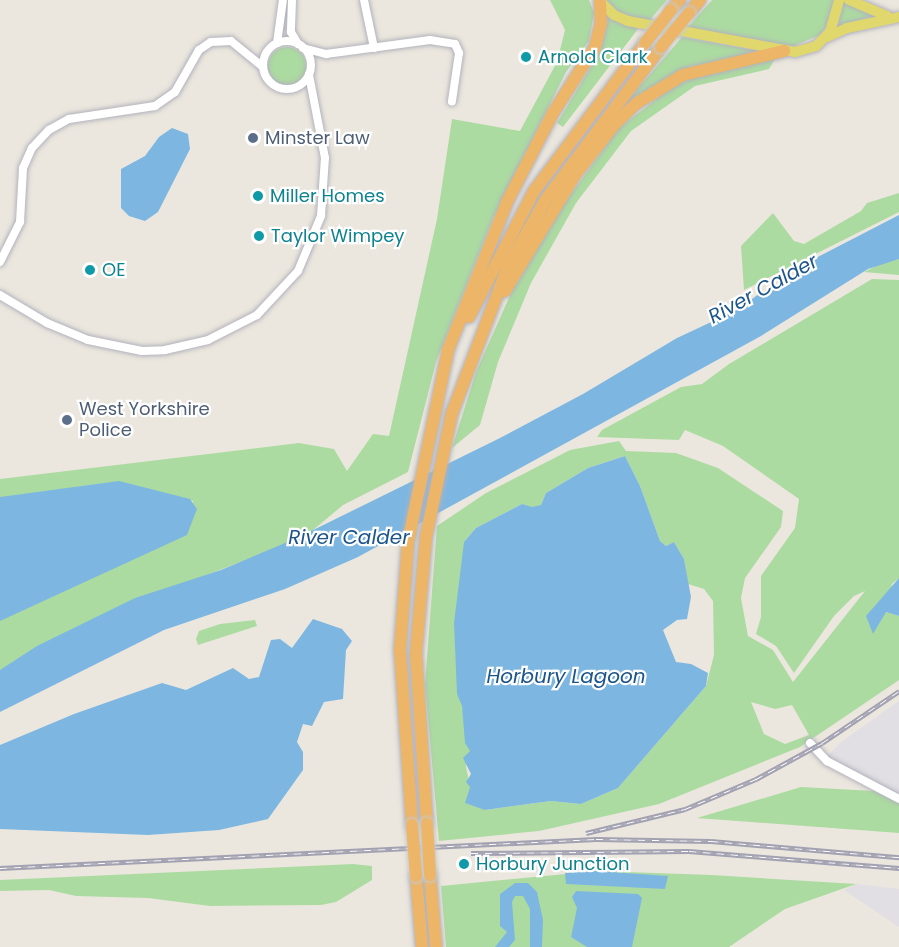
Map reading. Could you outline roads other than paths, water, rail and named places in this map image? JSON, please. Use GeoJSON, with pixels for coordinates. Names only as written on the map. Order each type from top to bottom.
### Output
{"type":"FeatureCollection","features":[{"type":"Feature","properties":{"kind":"highway"},"geometry":{"type":"LineString","coordinates":[[443,380],[495,260],[534,191],[680,0]]}},
{"type":"Feature","properties":{"kind":"highway"},"geometry":{"type":"LineString","coordinates":[[436,947],[416,653],[426,537],[446,435],[479,338],[508,266],[546,199],[661,47],[700,0]]}},
{"type":"Feature","properties":{"kind":"highway"},"geometry":{"type":"LineString","coordinates":[[422,947],[400,650],[408,542],[448,350],[508,200],[554,113],[595,47],[601,23],[600,1]]}},
{"type":"Feature","properties":{"kind":"highway"},"geometry":{"type":"LineString","coordinates":[[479,338],[538,232],[614,125],[637,104],[683,75],[784,51]]}},
{"type":"Feature","properties":{"kind":"main road"},"geometry":{"type":"LineString","coordinates":[[824,39],[836,20],[839,0]]}},
{"type":"Feature","properties":{"kind":"main road"},"geometry":{"type":"LineString","coordinates":[[849,0],[893,16]]}},
{"type":"Feature","properties":{"kind":"main road"},"geometry":{"type":"LineString","coordinates":[[600,1],[614,15],[628,21],[784,51],[807,50],[847,27],[893,16]]}},
{"type":"Feature","properties":{"kind":"street"},"geometry":{"type":"LineString","coordinates":[[277,44],[283,0]]}},
{"type":"Feature","properties":{"kind":"street"},"geometry":{"type":"LineString","coordinates":[[0,288],[10,298],[66,332],[115,347],[142,351],[185,346],[241,326],[269,305],[289,283],[317,230],[326,171],[320,128],[312,104],[310,70],[301,46],[291,32],[292,0]]}},
{"type":"Feature","properties":{"kind":"street"},"geometry":{"type":"LineString","coordinates":[[364,0],[374,48]]}},
{"type":"Feature","properties":{"kind":"street"},"geometry":{"type":"LineString","coordinates":[[248,51],[267,51],[277,44],[301,46],[326,54],[430,40],[455,44],[459,52],[452,101]]}},
{"type":"Feature","properties":{"kind":"street"},"geometry":{"type":"LineString","coordinates":[[0,260],[20,222],[23,168],[32,148],[50,130],[69,119],[155,106],[175,92],[199,50],[211,42],[231,41],[248,51],[263,67],[272,84],[291,89],[312,104]]}},
{"type":"Feature","properties":{"kind":"street"},"geometry":{"type":"LineString","coordinates":[[263,67],[267,51]]}},
{"type":"Feature","properties":{"kind":"street"},"geometry":{"type":"LineString","coordinates":[[291,89],[326,54]]}},
{"type":"Feature","properties":{"kind":"street"},"geometry":{"type":"LineString","coordinates":[[0,295],[10,298]]}},
{"type":"Feature","properties":{"kind":"street"},"geometry":{"type":"LineString","coordinates":[[810,743],[827,762],[899,799]]}},
{"type":"Feature","properties":{"kind":"water"},"geometry":{"type":"Polygon","coordinates":[[[172,128],[188,134],[190,149],[158,212],[145,221],[129,216],[121,208],[121,169],[145,156],[159,137],[172,128]]]}},
{"type":"Feature","properties":{"kind":"water","name":"River Calder"},"geometry":{"type":"Polygon","coordinates":[[[899,215],[899,259],[868,269],[761,336],[358,557],[285,589],[164,630],[0,712],[0,670],[37,646],[135,598],[221,570],[297,538],[500,438],[583,394],[677,338],[739,309],[760,293],[792,279],[810,261],[899,215]]]}},
{"type":"Feature","properties":{"kind":"water","name":"Horbury Lagoon"},"geometry":{"type":"Polygon","coordinates":[[[625,456],[640,486],[660,541],[666,546],[674,542],[684,559],[691,597],[687,619],[677,620],[663,630],[676,662],[691,664],[708,673],[706,686],[618,788],[581,804],[551,801],[485,810],[465,803],[470,787],[466,782],[471,774],[463,758],[470,751],[465,743],[462,706],[457,694],[454,623],[464,542],[476,528],[522,504],[532,507],[541,505],[546,493],[588,468],[625,456]]]}},
{"type":"Feature","properties":{"kind":"water"},"geometry":{"type":"Polygon","coordinates":[[[119,481],[190,499],[197,509],[187,535],[0,621],[0,497],[119,481]]]}},
{"type":"Feature","properties":{"kind":"water"},"geometry":{"type":"Polygon","coordinates":[[[899,578],[899,616],[886,612],[873,634],[866,616],[899,578]]]}},
{"type":"Feature","properties":{"kind":"water"},"geometry":{"type":"Polygon","coordinates":[[[313,619],[342,629],[352,641],[346,650],[343,699],[324,702],[312,726],[303,724],[297,742],[303,752],[303,770],[268,819],[219,830],[148,835],[0,829],[0,745],[74,714],[162,683],[186,690],[233,668],[249,679],[259,677],[271,640],[280,639],[292,648],[313,619]]]}},
{"type":"Feature","properties":{"kind":"water"},"geometry":{"type":"Polygon","coordinates":[[[596,871],[668,876],[665,889],[566,884],[565,873],[596,871]]]}},
{"type":"Feature","properties":{"kind":"water"},"geometry":{"type":"Polygon","coordinates":[[[515,883],[528,883],[537,892],[543,920],[542,947],[530,947],[530,909],[523,896],[515,896],[512,902],[515,940],[509,947],[495,947],[507,932],[500,926],[500,894],[515,883]]]}},
{"type":"Feature","properties":{"kind":"water"},"geometry":{"type":"Polygon","coordinates":[[[576,891],[638,894],[642,898],[632,947],[587,947],[571,937],[577,908],[572,897],[576,891]]]}},
{"type":"Feature","properties":{"kind":"railway"},"geometry":{"type":"LineString","coordinates":[[586,833],[685,809],[756,779],[822,743],[899,691]]}},
{"type":"Feature","properties":{"kind":"railway"},"geometry":{"type":"LineString","coordinates":[[0,868],[596,839],[711,841],[899,857]]}},
{"type":"Feature","properties":{"kind":"railway"},"geometry":{"type":"LineString","coordinates":[[471,853],[689,851],[899,868]]}},
{"type":"Feature","properties":{"kind":"place","name":"Arnold Clark"},"geometry":{"type":"Point","coordinates":[526,57]}},
{"type":"Feature","properties":{"kind":"place","name":"Minster Law"},"geometry":{"type":"Point","coordinates":[253,138]}},
{"type":"Feature","properties":{"kind":"place","name":"Miller Homes"},"geometry":{"type":"Point","coordinates":[258,196]}},
{"type":"Feature","properties":{"kind":"place","name":"Taylor Wimpey"},"geometry":{"type":"Point","coordinates":[259,236]}},
{"type":"Feature","properties":{"kind":"place","name":"OE"},"geometry":{"type":"Point","coordinates":[90,270]}},
{"type":"Feature","properties":{"kind":"place","name":"West Yorkshire Police"},"geometry":{"type":"Point","coordinates":[67,420]}},
{"type":"Feature","properties":{"kind":"place","name":"Horbury Junction"},"geometry":{"type":"Point","coordinates":[464,864]}}]}
